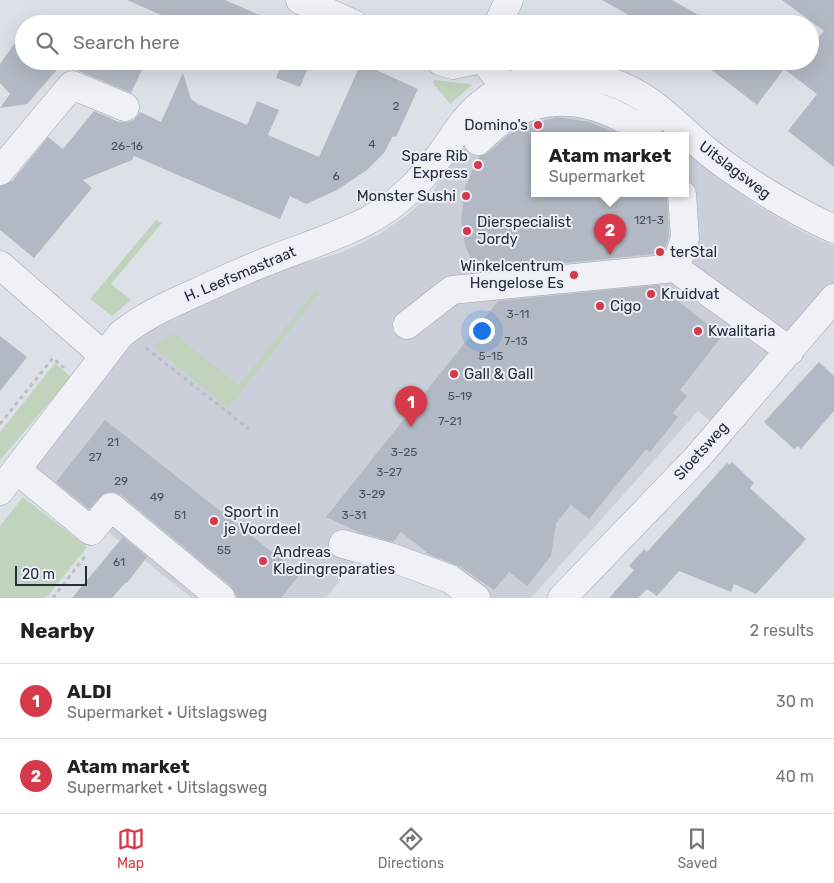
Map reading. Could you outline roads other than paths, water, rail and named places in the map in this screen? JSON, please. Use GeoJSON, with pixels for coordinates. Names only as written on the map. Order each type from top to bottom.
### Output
{"type":"FeatureCollection","features":[{"type":"Feature","properties":{"kind":"street"},"geometry":{"type":"LineString","coordinates":[[300,0],[334,15]]}},
{"type":"Feature","properties":{"kind":"street"},"geometry":{"type":"LineString","coordinates":[[502,15],[509,0]]}},
{"type":"Feature","properties":{"kind":"street"},"geometry":{"type":"LineString","coordinates":[[492,70],[506,88]]}},
{"type":"Feature","properties":{"kind":"street","name":"Uitslagsweg"},"geometry":{"type":"LineString","coordinates":[[506,88],[532,79],[557,74],[608,79],[626,86],[652,103],[686,132]]}},
{"type":"Feature","properties":{"kind":"street"},"geometry":{"type":"LineString","coordinates":[[0,171],[72,85],[125,107]]}},
{"type":"Feature","properties":{"kind":"street","name":"H. Leefsmastraat"},"geometry":{"type":"LineString","coordinates":[[8,480],[121,334],[140,319],[265,262],[366,222],[395,204],[418,183],[460,125],[481,104],[506,88]]}},
{"type":"Feature","properties":{"kind":"street"},"geometry":{"type":"LineString","coordinates":[[478,141],[499,122],[520,112],[555,102],[583,103],[610,110],[644,132]]}},
{"type":"Feature","properties":{"kind":"street","name":"Uitslagsweg"},"geometry":{"type":"LineString","coordinates":[[689,135],[720,161],[780,202],[834,229]]}},
{"type":"Feature","properties":{"kind":"street"},"geometry":{"type":"LineString","coordinates":[[682,197],[685,238],[684,265]]}},
{"type":"Feature","properties":{"kind":"street"},"geometry":{"type":"LineString","coordinates":[[0,265],[104,356]]}},
{"type":"Feature","properties":{"kind":"street"},"geometry":{"type":"LineString","coordinates":[[407,325],[452,290],[684,265],[790,351]]}},
{"type":"Feature","properties":{"kind":"street","name":"Sloetsweg"},"geometry":{"type":"LineString","coordinates":[[562,598],[696,459],[834,298]]}},
{"type":"Feature","properties":{"kind":"street"},"geometry":{"type":"LineString","coordinates":[[8,480],[91,531],[110,507],[221,598]]}},
{"type":"Feature","properties":{"kind":"street"},"geometry":{"type":"LineString","coordinates":[[343,544],[390,557],[450,579],[476,598]]}},
{"type":"Feature","properties":{"kind":"place","name":"Domino's"},"geometry":{"type":"Point","coordinates":[538,125]}},
{"type":"Feature","properties":{"kind":"place","name":"Spare Rib Express"},"geometry":{"type":"Point","coordinates":[478,165]}},
{"type":"Feature","properties":{"kind":"place","name":"Monster Sushi"},"geometry":{"type":"Point","coordinates":[466,196]}},
{"type":"Feature","properties":{"kind":"place","name":"Dierspecialist Jordy"},"geometry":{"type":"Point","coordinates":[467,231]}},
{"type":"Feature","properties":{"kind":"place","name":"terStal"},"geometry":{"type":"Point","coordinates":[660,252]}},
{"type":"Feature","properties":{"kind":"place","name":"Atam market"},"geometry":{"type":"Point","coordinates":[610,255]}},
{"type":"Feature","properties":{"kind":"place","name":"Winkelcentrum Hengelose Es"},"geometry":{"type":"Point","coordinates":[574,275]}},
{"type":"Feature","properties":{"kind":"place","name":"Kruidvat"},"geometry":{"type":"Point","coordinates":[651,294]}},
{"type":"Feature","properties":{"kind":"place","name":"Cigo"},"geometry":{"type":"Point","coordinates":[600,306]}},
{"type":"Feature","properties":{"kind":"place","name":"Kwalitaria"},"geometry":{"type":"Point","coordinates":[698,331]}},
{"type":"Feature","properties":{"kind":"place","name":"Gall & Gall"},"geometry":{"type":"Point","coordinates":[454,374]}},
{"type":"Feature","properties":{"kind":"place","name":"ALDI"},"geometry":{"type":"Point","coordinates":[411,427]}},
{"type":"Feature","properties":{"kind":"place","name":"Sport in je Voordeel"},"geometry":{"type":"Point","coordinates":[214,521]}},
{"type":"Feature","properties":{"kind":"place","name":"Andreas Kledingreparaties"},"geometry":{"type":"Point","coordinates":[263,561]}}]}
